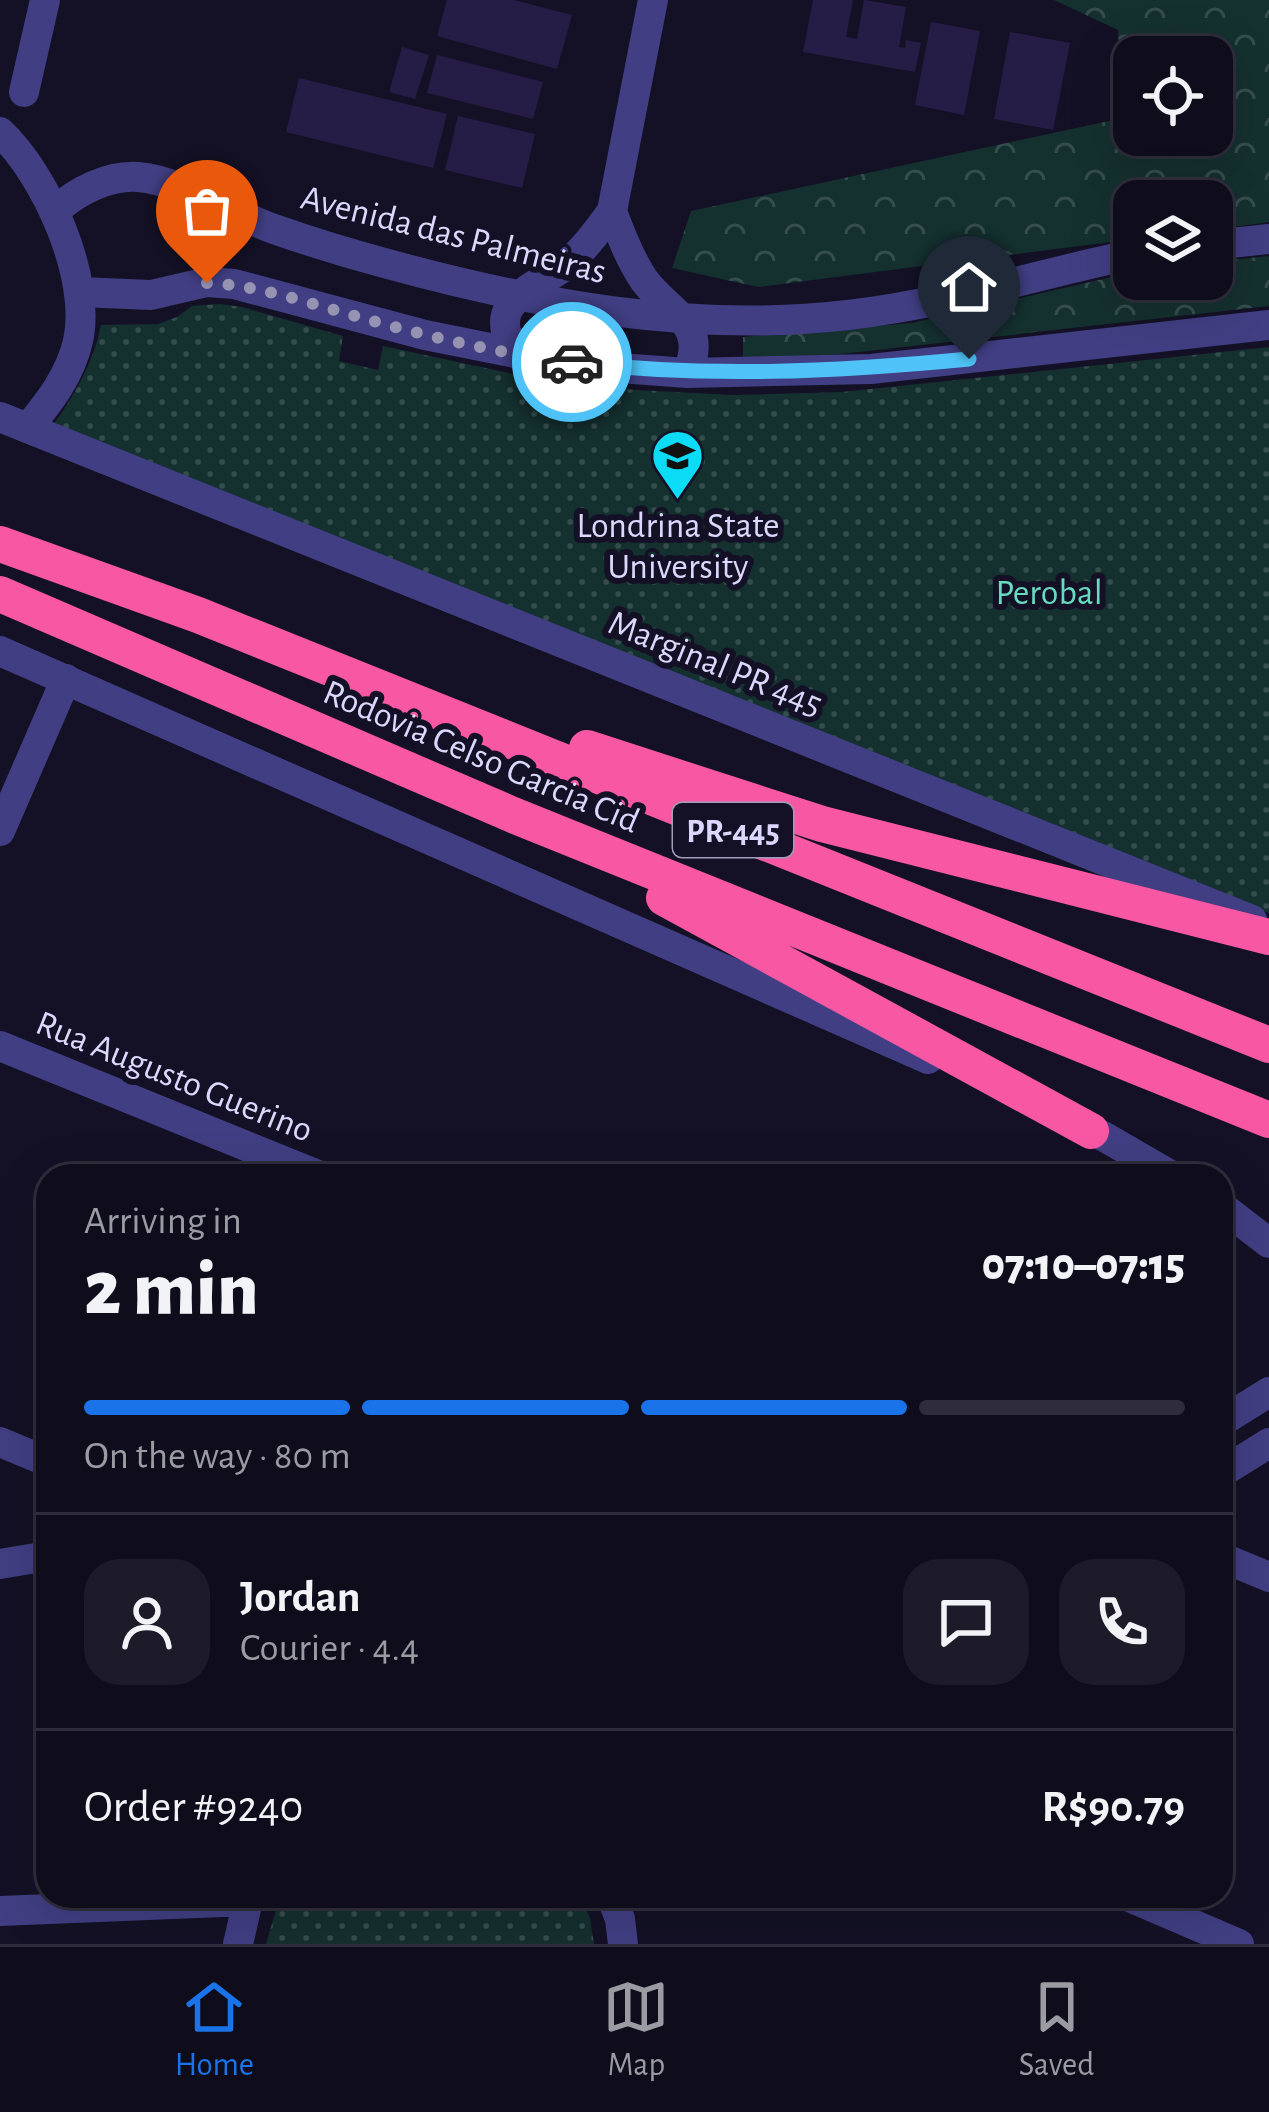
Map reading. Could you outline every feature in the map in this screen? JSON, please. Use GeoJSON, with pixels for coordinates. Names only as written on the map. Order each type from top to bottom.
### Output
{"type":"FeatureCollection","features":[{"type":"Feature","properties":{"kind":"highway","name":"Rodovia Celso Garcia Cid"},"geometry":{"type":"LineString","coordinates":[[0,544],[198,616],[1269,1045]]}},
{"type":"Feature","properties":{"kind":"highway","name":"Rodovia Celso Garcia Cid"},"geometry":{"type":"LineString","coordinates":[[3,595],[513,815],[1269,1120]]}},
{"type":"Feature","properties":{"kind":"highway"},"geometry":{"type":"LineString","coordinates":[[198,616],[822,824],[1269,937]]}},
{"type":"Feature","properties":{"kind":"highway"},"geometry":{"type":"LineString","coordinates":[[513,815],[1091,1131]]}},
{"type":"Feature","properties":{"kind":"street"},"geometry":{"type":"LineString","coordinates":[[24,92],[45,0]]}},
{"type":"Feature","properties":{"kind":"street"},"geometry":{"type":"LineString","coordinates":[[515,353],[506,335],[509,308],[565,265],[612,212],[653,0]]}},
{"type":"Feature","properties":{"kind":"street"},"geometry":{"type":"LineString","coordinates":[[0,132],[17,148],[55,211],[82,309],[78,341],[54,395],[14,423]]}},
{"type":"Feature","properties":{"kind":"street","name":"Avenida das Palmeiras"},"geometry":{"type":"LineString","coordinates":[[55,211],[101,183],[141,177],[273,229],[386,263],[520,297],[682,319],[846,316],[927,304],[1113,259]]}},
{"type":"Feature","properties":{"kind":"street"},"geometry":{"type":"LineString","coordinates":[[612,212],[635,266],[682,319],[694,343],[695,355],[687,373]]}},
{"type":"Feature","properties":{"kind":"street"},"geometry":{"type":"LineString","coordinates":[[1233,243],[1269,239]]}},
{"type":"Feature","properties":{"kind":"street"},"geometry":{"type":"LineString","coordinates":[[80,292],[151,296],[207,283],[234,284],[425,335],[515,353],[687,373],[871,369],[1269,325]]}},
{"type":"Feature","properties":{"kind":"street","name":"Marginal PR 445"},"geometry":{"type":"LineString","coordinates":[[14,423],[1269,926]]}},
{"type":"Feature","properties":{"kind":"street"},"geometry":{"type":"LineString","coordinates":[[0,651],[1091,1131],[1150,1164]]}},
{"type":"Feature","properties":{"kind":"street"},"geometry":{"type":"LineString","coordinates":[[0,831],[66,679]]}},
{"type":"Feature","properties":{"kind":"street","name":"Rua Augusto Guerino"},"geometry":{"type":"LineString","coordinates":[[0,1046],[290,1164]]}},
{"type":"Feature","properties":{"kind":"street"},"geometry":{"type":"LineString","coordinates":[[1233,1215],[1269,1243]]}},
{"type":"Feature","properties":{"kind":"street"},"geometry":{"type":"LineString","coordinates":[[1233,1415],[1269,1392]]}},
{"type":"Feature","properties":{"kind":"street"},"geometry":{"type":"LineString","coordinates":[[0,1442],[36,1457]]}},
{"type":"Feature","properties":{"kind":"street"},"geometry":{"type":"LineString","coordinates":[[1233,1466],[1269,1443]]}},
{"type":"Feature","properties":{"kind":"street"},"geometry":{"type":"LineString","coordinates":[[0,1564],[36,1558]]}},
{"type":"Feature","properties":{"kind":"street"},"geometry":{"type":"LineString","coordinates":[[1233,1562],[1269,1577]]}},
{"type":"Feature","properties":{"kind":"street"},"geometry":{"type":"LineString","coordinates":[[0,1911],[62,1908]]}},
{"type":"Feature","properties":{"kind":"street"},"geometry":{"type":"LineString","coordinates":[[238,1944],[246,1908]]}},
{"type":"Feature","properties":{"kind":"street"},"geometry":{"type":"LineString","coordinates":[[616,1908],[623,1944]]}},
{"type":"Feature","properties":{"kind":"street"},"geometry":{"type":"LineString","coordinates":[[1155,1908],[1238,1944]]}},
{"type":"Feature","properties":{"kind":"green space"},"geometry":{"type":"Polygon","coordinates":[[[1054,0],[1269,0],[1269,222],[1233,227],[1233,180],[1113,180],[1113,242],[758,287],[672,268],[691,211],[1113,120],[1113,156],[1233,156],[1233,36],[1118,36],[1118,30],[1054,0]]]}},
{"type":"Feature","properties":{"kind":"green space"},"geometry":{"type":"Polygon","coordinates":[[[1269,256],[1269,306],[832,355],[743,358],[743,337],[912,323],[1113,277],[1113,300],[1233,300],[1233,260],[1269,256]]]}},
{"type":"Feature","properties":{"kind":"green space","name":"Perobal"},"geometry":{"type":"Polygon","coordinates":[[[220,304],[343,336],[339,361],[378,370],[383,346],[541,380],[733,395],[842,392],[1269,347],[1269,913],[52,427],[82,378],[101,325],[158,324],[192,306],[220,304]]]}},
{"type":"Feature","properties":{"kind":"green space"},"geometry":{"type":"Polygon","coordinates":[[[276,1908],[585,1908],[594,1944],[266,1944],[276,1908]]]}},
{"type":"Feature","properties":{"kind":"building"},"geometry":{"type":"Polygon","coordinates":[[[447,0],[514,0],[572,15],[557,69],[437,36],[447,0]]]}},
{"type":"Feature","properties":{"kind":"building"},"geometry":{"type":"Polygon","coordinates":[[[813,0],[853,0],[846,37],[857,39],[864,0],[906,7],[899,47],[905,48],[906,40],[921,43],[915,72],[803,52],[813,0]]]}},
{"type":"Feature","properties":{"kind":"building"},"geometry":{"type":"Polygon","coordinates":[[[931,22],[980,31],[964,115],[915,105],[931,22]]]}},
{"type":"Feature","properties":{"kind":"building"},"geometry":{"type":"Polygon","coordinates":[[[1010,32],[1070,43],[1053,130],[994,119],[1010,32]]]}},
{"type":"Feature","properties":{"kind":"building"},"geometry":{"type":"Polygon","coordinates":[[[402,47],[429,55],[415,99],[389,92],[402,47]]]}},
{"type":"Feature","properties":{"kind":"building"},"geometry":{"type":"Polygon","coordinates":[[[437,55],[543,82],[533,119],[427,93],[437,55]]]}},
{"type":"Feature","properties":{"kind":"building"},"geometry":{"type":"Polygon","coordinates":[[[299,78],[447,114],[433,168],[286,132],[299,78]]]}},
{"type":"Feature","properties":{"kind":"building"},"geometry":{"type":"Polygon","coordinates":[[[458,116],[535,134],[522,188],[445,170],[458,116]]]}},
{"type":"Feature","properties":{"kind":"way so far"},"geometry":{"type":"LineString","coordinates":[[207,283],[234,284],[425,335],[572,362]]}},
{"type":"Feature","properties":{"kind":"place","name":"Londrina State University"},"geometry":{"type":"Point","coordinates":[678,502]}},
{"type":"Feature","properties":{"kind":"route"},"geometry":{"type":"LineString","coordinates":[[572,362],[687,373],[871,369],[969,359]]}}]}
